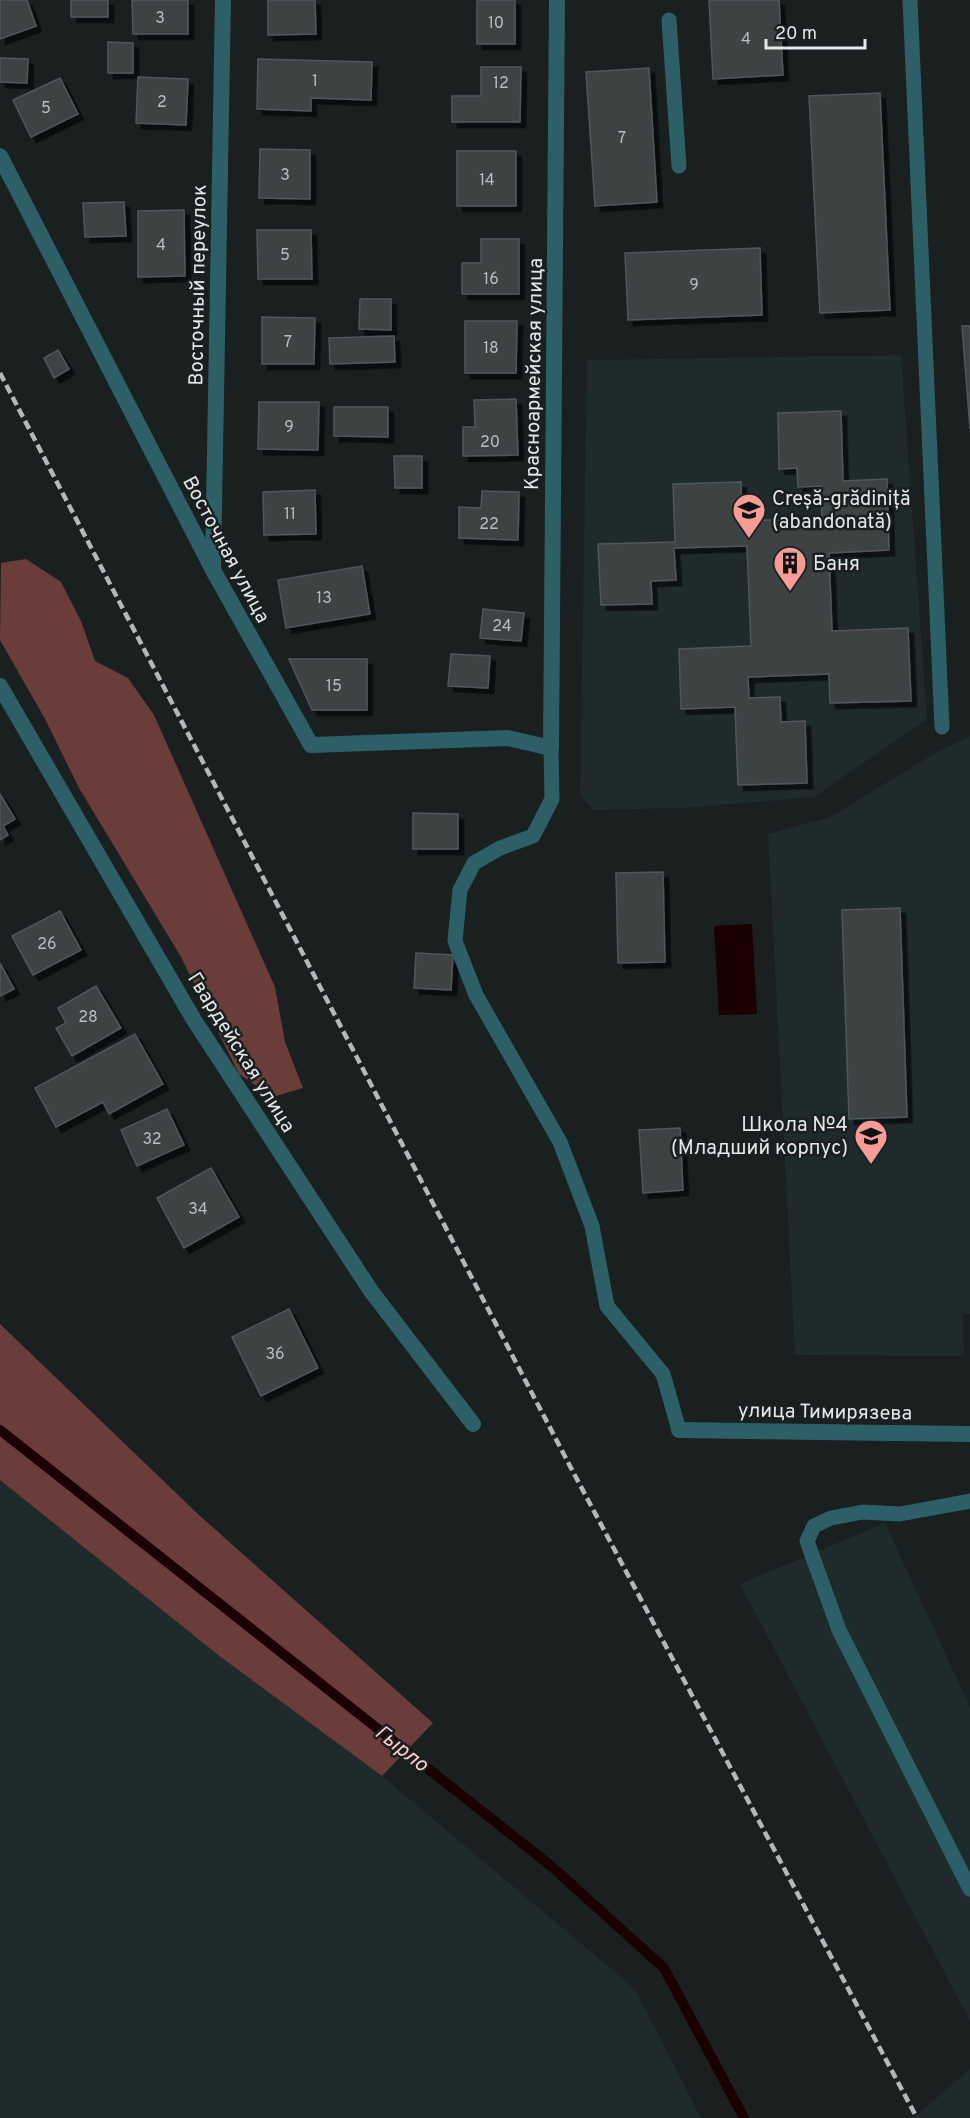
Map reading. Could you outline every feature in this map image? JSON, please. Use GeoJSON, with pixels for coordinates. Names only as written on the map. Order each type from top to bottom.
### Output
{"type":"FeatureCollection","features":[{"type":"Feature","properties":{"kind":"street","name":"Восточный переулок"},"geometry":{"type":"LineString","coordinates":[[213,570],[223,0]]}},
{"type":"Feature","properties":{"kind":"street","name":"Красноармейская улица"},"geometry":{"type":"LineString","coordinates":[[551,748],[557,0]]}},
{"type":"Feature","properties":{"kind":"street","name":"Восточная улица"},"geometry":{"type":"LineString","coordinates":[[0,156],[213,570],[311,745],[507,738],[551,748]]}},
{"type":"Feature","properties":{"kind":"street","name":"Гвардейская улица"},"geometry":{"type":"LineString","coordinates":[[0,686],[194,1020],[371,1291],[473,1424]]}},
{"type":"Feature","properties":{"kind":"street","name":"улица Тимирязева"},"geometry":{"type":"LineString","coordinates":[[679,1430],[970,1434]]}},
{"type":"Feature","properties":{"kind":"lane"},"geometry":{"type":"LineString","coordinates":[[910,0],[942,726]]}},
{"type":"Feature","properties":{"kind":"lane"},"geometry":{"type":"LineString","coordinates":[[669,20],[679,166]]}},
{"type":"Feature","properties":{"kind":"lane"},"geometry":{"type":"LineString","coordinates":[[551,748],[552,800],[533,836],[500,848],[474,863],[460,890],[455,941],[476,995],[560,1142],[592,1226],[607,1306],[663,1374],[679,1430]]}},
{"type":"Feature","properties":{"kind":"lane"},"geometry":{"type":"LineString","coordinates":[[970,1500],[900,1514],[863,1512],[831,1518],[814,1526],[807,1541],[839,1630],[970,1889]]}},
{"type":"Feature","properties":{"kind":"shaded area","name":"Creșă-grădiniță (abandonată)"},"geometry":{"type":"Polygon","coordinates":[[[901,355],[927,719],[814,797],[684,808],[594,810],[580,796],[587,360],[901,355]]]}},
{"type":"Feature","properties":{"kind":"shaded area"},"geometry":{"type":"Polygon","coordinates":[[[26,559],[61,582],[81,621],[95,661],[128,678],[154,715],[275,987],[285,1042],[303,1088],[273,1097],[239,1074],[181,957],[79,788],[45,719],[0,640],[1,563],[26,559]]]}},
{"type":"Feature","properties":{"kind":"shaded area","name":"Школа №4 (Младший корпус)"},"geometry":{"type":"Polygon","coordinates":[[[970,736],[970,1314],[963,1314],[964,1356],[795,1355],[768,834],[830,817],[937,752],[970,736]]]}},
{"type":"Feature","properties":{"kind":"shaded area"},"geometry":{"type":"Polygon","coordinates":[[[752,924],[757,1014],[719,1015],[714,926],[752,924]]]}},
{"type":"Feature","properties":{"kind":"shaded area"},"geometry":{"type":"Polygon","coordinates":[[[0,1324],[199,1515],[433,1723],[382,1776],[222,1658],[0,1480],[0,1324]]]}},
{"type":"Feature","properties":{"kind":"shaded area"},"geometry":{"type":"Polygon","coordinates":[[[0,1480],[222,1658],[382,1776],[635,1989],[701,2118],[0,2118],[0,1480]]]}},
{"type":"Feature","properties":{"kind":"shaded area"},"geometry":{"type":"Polygon","coordinates":[[[885,1523],[970,1707],[970,2021],[740,1584],[885,1523]]]}},
{"type":"Feature","properties":{"kind":"shaded area"},"geometry":{"type":"Polygon","coordinates":[[[970,2069],[970,2118],[913,2118],[947,2089],[970,2069]]]}},
{"type":"Feature","properties":{"kind":"building"},"geometry":{"type":"Polygon","coordinates":[[[0,0],[27,0],[36,26],[0,39],[0,0]]]}},
{"type":"Feature","properties":{"kind":"building"},"geometry":{"type":"Polygon","coordinates":[[[71,0],[108,0],[108,17],[71,17],[71,0]]]}},
{"type":"Feature","properties":{"kind":"building"},"geometry":{"type":"Polygon","coordinates":[[[132,0],[188,0],[188,34],[133,34],[132,0]]]}},
{"type":"Feature","properties":{"kind":"building"},"geometry":{"type":"Polygon","coordinates":[[[268,0],[315,0],[316,34],[268,35],[268,0]]]}},
{"type":"Feature","properties":{"kind":"building"},"geometry":{"type":"Polygon","coordinates":[[[477,0],[515,0],[515,44],[477,44],[477,0]]]}},
{"type":"Feature","properties":{"kind":"building"},"geometry":{"type":"Polygon","coordinates":[[[709,0],[779,0],[783,75],[713,79],[709,0]]]}},
{"type":"Feature","properties":{"kind":"building"},"geometry":{"type":"Polygon","coordinates":[[[108,42],[133,43],[133,73],[108,73],[108,42]]]}},
{"type":"Feature","properties":{"kind":"building"},"geometry":{"type":"Polygon","coordinates":[[[0,58],[28,59],[27,83],[0,82],[0,58]]]}},
{"type":"Feature","properties":{"kind":"building"},"geometry":{"type":"Polygon","coordinates":[[[258,59],[372,62],[371,100],[311,98],[311,111],[257,109],[258,59]]]}},
{"type":"Feature","properties":{"kind":"building"},"geometry":{"type":"Polygon","coordinates":[[[481,67],[521,67],[520,122],[452,122],[452,96],[481,96],[481,67]]]}},
{"type":"Feature","properties":{"kind":"building"},"geometry":{"type":"Polygon","coordinates":[[[649,68],[657,202],[595,206],[586,72],[649,68]]]}},
{"type":"Feature","properties":{"kind":"building"},"geometry":{"type":"Polygon","coordinates":[[[138,77],[188,79],[186,125],[136,123],[138,77]]]}},
{"type":"Feature","properties":{"kind":"building"},"geometry":{"type":"Polygon","coordinates":[[[60,78],[78,114],[31,137],[13,100],[60,78]]]}},
{"type":"Feature","properties":{"kind":"building"},"geometry":{"type":"Polygon","coordinates":[[[880,93],[890,310],[820,313],[809,96],[880,93]]]}},
{"type":"Feature","properties":{"kind":"building"},"geometry":{"type":"Polygon","coordinates":[[[260,149],[310,150],[310,199],[259,198],[260,149]]]}},
{"type":"Feature","properties":{"kind":"building"},"geometry":{"type":"Polygon","coordinates":[[[457,151],[516,151],[516,206],[457,206],[457,151]]]}},
{"type":"Feature","properties":{"kind":"building"},"geometry":{"type":"Polygon","coordinates":[[[124,202],[126,236],[85,237],[83,203],[124,202]]]}},
{"type":"Feature","properties":{"kind":"building"},"geometry":{"type":"Polygon","coordinates":[[[184,210],[185,276],[138,277],[138,211],[184,210]]]}},
{"type":"Feature","properties":{"kind":"building"},"geometry":{"type":"Polygon","coordinates":[[[257,230],[311,230],[312,279],[258,279],[257,230]]]}},
{"type":"Feature","properties":{"kind":"building"},"geometry":{"type":"Polygon","coordinates":[[[481,239],[519,239],[519,294],[462,294],[462,263],[481,263],[481,239]]]}},
{"type":"Feature","properties":{"kind":"building"},"geometry":{"type":"Polygon","coordinates":[[[760,248],[762,315],[628,320],[625,253],[760,248]]]}},
{"type":"Feature","properties":{"kind":"building"},"geometry":{"type":"Polygon","coordinates":[[[360,299],[391,299],[391,330],[359,329],[360,299]]]}},
{"type":"Feature","properties":{"kind":"building"},"geometry":{"type":"Polygon","coordinates":[[[262,317],[315,318],[314,364],[262,364],[262,317]]]}},
{"type":"Feature","properties":{"kind":"building"},"geometry":{"type":"Polygon","coordinates":[[[465,321],[517,321],[516,373],[465,373],[465,321]]]}},
{"type":"Feature","properties":{"kind":"building"},"geometry":{"type":"Polygon","coordinates":[[[962,326],[970,326],[970,429],[962,326]]]}},
{"type":"Feature","properties":{"kind":"building"},"geometry":{"type":"Polygon","coordinates":[[[394,336],[395,362],[330,364],[329,338],[394,336]]]}},
{"type":"Feature","properties":{"kind":"building"},"geometry":{"type":"Polygon","coordinates":[[[58,350],[69,369],[54,378],[44,358],[58,350]]]}},
{"type":"Feature","properties":{"kind":"building"},"geometry":{"type":"Polygon","coordinates":[[[516,399],[518,455],[463,456],[463,427],[475,427],[474,400],[516,399]]]}},
{"type":"Feature","properties":{"kind":"building"},"geometry":{"type":"Polygon","coordinates":[[[259,402],[319,402],[318,450],[258,449],[259,402]]]}},
{"type":"Feature","properties":{"kind":"building"},"geometry":{"type":"Polygon","coordinates":[[[334,407],[388,407],[388,437],[334,436],[334,407]]]}},
{"type":"Feature","properties":{"kind":"building","name":"Баня"},"geometry":{"type":"Polygon","coordinates":[[[841,411],[843,481],[887,479],[889,550],[829,553],[832,631],[908,628],[911,701],[830,703],[829,674],[748,677],[749,698],[780,697],[781,722],[805,721],[807,783],[738,785],[735,707],[681,709],[679,649],[751,646],[747,546],[674,548],[676,580],[651,581],[652,604],[601,605],[598,544],[675,542],[673,484],[741,482],[742,521],[822,518],[821,486],[798,487],[797,468],[779,469],[778,413],[841,411]]]}},
{"type":"Feature","properties":{"kind":"building"},"geometry":{"type":"Polygon","coordinates":[[[394,456],[422,456],[422,488],[395,488],[394,456]]]}},
{"type":"Feature","properties":{"kind":"building"},"geometry":{"type":"Polygon","coordinates":[[[315,490],[316,534],[264,535],[263,492],[315,490]]]}},
{"type":"Feature","properties":{"kind":"building"},"geometry":{"type":"Polygon","coordinates":[[[482,491],[519,492],[518,540],[459,538],[459,507],[481,508],[482,491]]]}},
{"type":"Feature","properties":{"kind":"building"},"geometry":{"type":"Polygon","coordinates":[[[362,566],[370,614],[286,628],[278,580],[362,566]]]}},
{"type":"Feature","properties":{"kind":"building"},"geometry":{"type":"Polygon","coordinates":[[[483,609],[524,613],[521,641],[480,638],[483,609]]]}},
{"type":"Feature","properties":{"kind":"building"},"geometry":{"type":"Polygon","coordinates":[[[451,654],[490,656],[488,688],[448,686],[451,654]]]}},
{"type":"Feature","properties":{"kind":"building"},"geometry":{"type":"Polygon","coordinates":[[[289,659],[367,659],[367,710],[312,710],[289,659]]]}},
{"type":"Feature","properties":{"kind":"building"},"geometry":{"type":"Polygon","coordinates":[[[0,794],[15,819],[3,826],[8,835],[0,840],[0,794]]]}},
{"type":"Feature","properties":{"kind":"building"},"geometry":{"type":"Polygon","coordinates":[[[413,813],[458,814],[458,849],[413,849],[413,813]]]}},
{"type":"Feature","properties":{"kind":"building"},"geometry":{"type":"Polygon","coordinates":[[[663,872],[665,962],[618,963],[616,873],[663,872]]]}},
{"type":"Feature","properties":{"kind":"building"},"geometry":{"type":"Polygon","coordinates":[[[900,908],[907,1117],[849,1119],[842,910],[900,908]]]}},
{"type":"Feature","properties":{"kind":"building"},"geometry":{"type":"Polygon","coordinates":[[[60,911],[81,950],[33,975],[12,936],[60,911]]]}},
{"type":"Feature","properties":{"kind":"building"},"geometry":{"type":"Polygon","coordinates":[[[416,953],[453,955],[451,990],[414,988],[416,953]]]}},
{"type":"Feature","properties":{"kind":"building"},"geometry":{"type":"Polygon","coordinates":[[[0,963],[14,989],[0,996],[0,963]]]}},
{"type":"Feature","properties":{"kind":"building"},"geometry":{"type":"Polygon","coordinates":[[[96,986],[121,1028],[72,1056],[56,1028],[66,1023],[58,1008],[96,986]]]}},
{"type":"Feature","properties":{"kind":"building"},"geometry":{"type":"Polygon","coordinates":[[[135,1034],[163,1084],[109,1114],[103,1102],[56,1127],[35,1088],[135,1034]]]}},
{"type":"Feature","properties":{"kind":"building"},"geometry":{"type":"Polygon","coordinates":[[[167,1109],[184,1145],[137,1166],[121,1130],[167,1109]]]}},
{"type":"Feature","properties":{"kind":"building"},"geometry":{"type":"Polygon","coordinates":[[[680,1128],[683,1190],[643,1193],[639,1130],[680,1128]]]}},
{"type":"Feature","properties":{"kind":"building"},"geometry":{"type":"Polygon","coordinates":[[[211,1168],[239,1217],[184,1248],[157,1198],[211,1168]]]}},
{"type":"Feature","properties":{"kind":"building"},"geometry":{"type":"Polygon","coordinates":[[[289,1309],[318,1368],[261,1396],[232,1337],[289,1309]]]}},
{"type":"Feature","properties":{"kind":"waterway","name":"Гырло"},"geometry":{"type":"LineString","coordinates":[[0,1430],[550,1865],[664,1968],[744,2118]]}},
{"type":"Feature","properties":{"kind":"railway"},"geometry":{"type":"LineString","coordinates":[[0,373],[571,1468],[917,2118]]}},
{"type":"Feature","properties":{"kind":"place","name":"Creșă-grădiniță (abandonată)"},"geometry":{"type":"Point","coordinates":[749,539]}},
{"type":"Feature","properties":{"kind":"place","name":"Баня"},"geometry":{"type":"Point","coordinates":[790,592]}},
{"type":"Feature","properties":{"kind":"place","name":"Школа №4 (Младший корпус)"},"geometry":{"type":"Point","coordinates":[871,1165]}}]}
